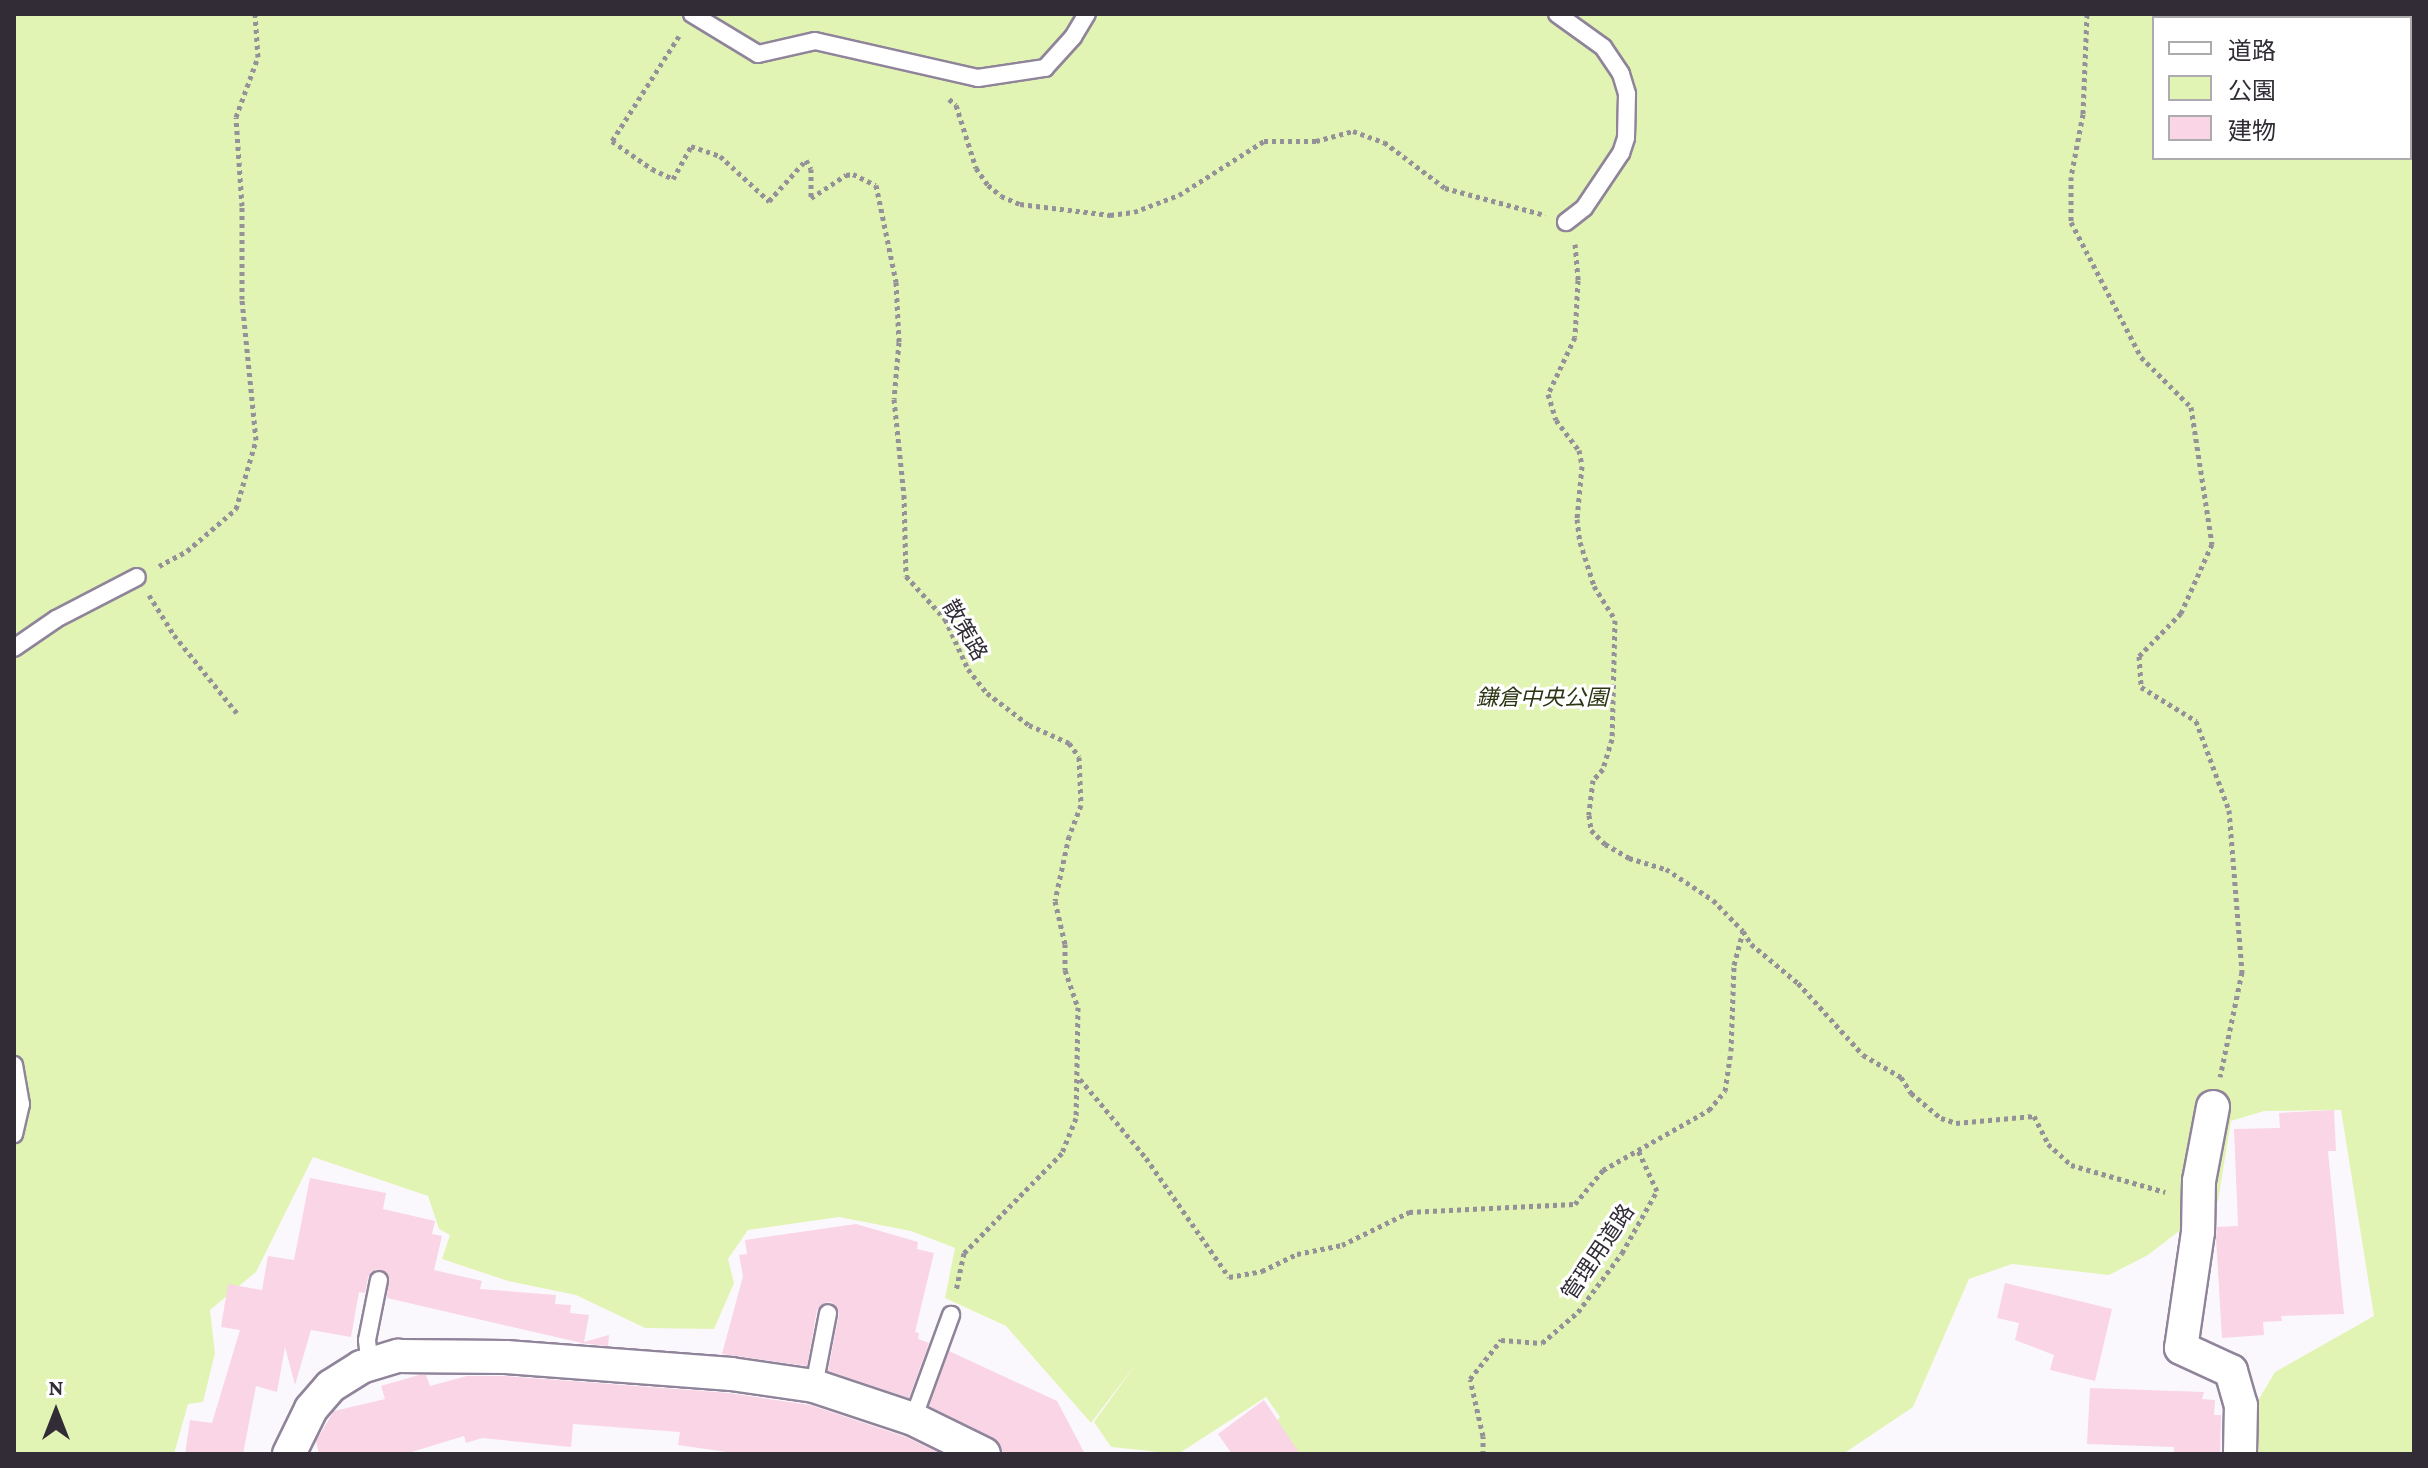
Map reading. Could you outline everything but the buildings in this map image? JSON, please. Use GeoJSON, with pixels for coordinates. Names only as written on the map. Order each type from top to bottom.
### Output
{"type":"FeatureCollection","features":[{"type":"Feature","properties":{"kind":"street"},"geometry":{"type":"LineString","coordinates":[[2213,1107],[2199,1181],[2198,1232],[2181,1348],[2231,1371],[2241,1405],[2240,1454]]}},
{"type":"Feature","properties":{"kind":"street"},"geometry":{"type":"LineString","coordinates":[[289,1454],[311,1409],[331,1386],[370,1365],[398,1356],[506,1357],[731,1374],[814,1386],[913,1419],[984,1454]]}},
{"type":"Feature","properties":{"kind":"lane"},"geometry":{"type":"LineString","coordinates":[[688,20],[758,54],[815,41],[978,78],[1045,68],[1073,37],[1087,14]]}},
{"type":"Feature","properties":{"kind":"lane"},"geometry":{"type":"LineString","coordinates":[[1557,14],[1603,47],[1621,74],[1627,105],[1626,138],[1621,153],[1584,208],[1566,222]]}},
{"type":"Feature","properties":{"kind":"lane"},"geometry":{"type":"LineString","coordinates":[[14,648],[56,619],[137,577]]}},
{"type":"Feature","properties":{"kind":"lane"},"geometry":{"type":"LineString","coordinates":[[14,1065],[21,1104],[14,1134]]}},
{"type":"Feature","properties":{"kind":"lane"},"geometry":{"type":"LineString","coordinates":[[370,1365],[367,1340],[379,1280]]}},
{"type":"Feature","properties":{"kind":"lane"},"geometry":{"type":"LineString","coordinates":[[814,1386],[828,1313]]}},
{"type":"Feature","properties":{"kind":"lane"},"geometry":{"type":"LineString","coordinates":[[913,1419],[951,1315]]}},
{"type":"Feature","properties":{"kind":"path"},"geometry":{"type":"LineString","coordinates":[[237,713],[174,635],[137,577],[187,551],[236,509],[256,440],[242,299],[242,206],[236,117],[258,57],[255,14]]}},
{"type":"Feature","properties":{"kind":"path"},"geometry":{"type":"LineString","coordinates":[[2087,14],[2083,114],[2071,177],[2071,222],[2141,357],[2191,407],[2212,544],[2181,613],[2139,656],[2141,687],[2196,721],[2229,810],[2242,972],[2213,1107]]}},
{"type":"Feature","properties":{"kind":"path","name":"散策路"},"geometry":{"type":"LineString","coordinates":[[688,20],[612,141],[652,169],[673,179],[691,146],[720,156],[769,201],[806,160],[811,169],[811,198],[853,174],[876,185],[896,282],[899,342],[894,399],[904,495],[906,576],[945,619],[968,669],[987,693],[1029,725],[1069,743],[1079,757],[1081,805],[1069,836],[1055,901],[1065,944],[1065,970],[1078,1007],[1080,1078]]}},
{"type":"Feature","properties":{"kind":"path"},"geometry":{"type":"LineString","coordinates":[[936,95],[956,105],[976,168],[988,185],[1001,196],[1020,204],[1110,215],[1134,212],[1179,195],[1264,141],[1316,141],[1353,131],[1384,142],[1445,188],[1566,222],[1578,255],[1575,337],[1548,394],[1556,420],[1579,450],[1582,466],[1577,519],[1580,542],[1594,586],[1615,620],[1612,739],[1603,769],[1593,780],[1589,815],[1591,830],[1605,844],[1629,858],[1666,869],[1713,900],[1743,931],[1751,944],[1798,983],[1863,1055],[1901,1077],[1911,1093],[1941,1118],[1956,1123],[2034,1116],[2048,1144],[2071,1165],[2094,1174],[2149,1185],[2174,1196],[2198,1232]]}},
{"type":"Feature","properties":{"kind":"path"},"geometry":{"type":"LineString","coordinates":[[1080,1078],[1146,1158],[1229,1277],[1262,1271],[1297,1254],[1342,1245],[1409,1212],[1575,1204],[1603,1170],[1709,1110],[1725,1091],[1731,1051],[1734,965],[1743,931]]}},
{"type":"Feature","properties":{"kind":"path"},"geometry":{"type":"LineString","coordinates":[[951,1315],[964,1253],[1062,1153],[1076,1118],[1080,1078]]}},
{"type":"Feature","properties":{"kind":"path","name":"管理用道路"},"geometry":{"type":"LineString","coordinates":[[1483,1454],[1483,1436],[1470,1379],[1501,1340],[1542,1343],[1578,1312],[1622,1253],[1657,1191],[1637,1148]]}},
{"type":"Feature","properties":{"kind":"green space","name":"鎌倉中央公園"},"geometry":{"type":"Polygon","coordinates":[[[14,14],[2414,14],[2414,1454],[2251,1454],[2252,1411],[2275,1372],[2374,1316],[2341,1110],[2264,1111],[2231,1121],[2218,1201],[2148,1255],[2109,1275],[2012,1264],[1969,1279],[1913,1407],[1843,1454],[1278,1454],[1274,1424],[1280,1417],[1266,1397],[1178,1454],[1111,1447],[1094,1422],[1139,1360],[1091,1423],[1006,1326],[945,1298],[955,1248],[911,1231],[839,1217],[748,1230],[728,1259],[734,1283],[714,1329],[645,1328],[576,1295],[508,1281],[442,1259],[450,1235],[439,1229],[428,1196],[313,1157],[256,1272],[210,1310],[215,1353],[203,1402],[188,1404],[174,1454],[14,1454],[14,14]]]}}]}
